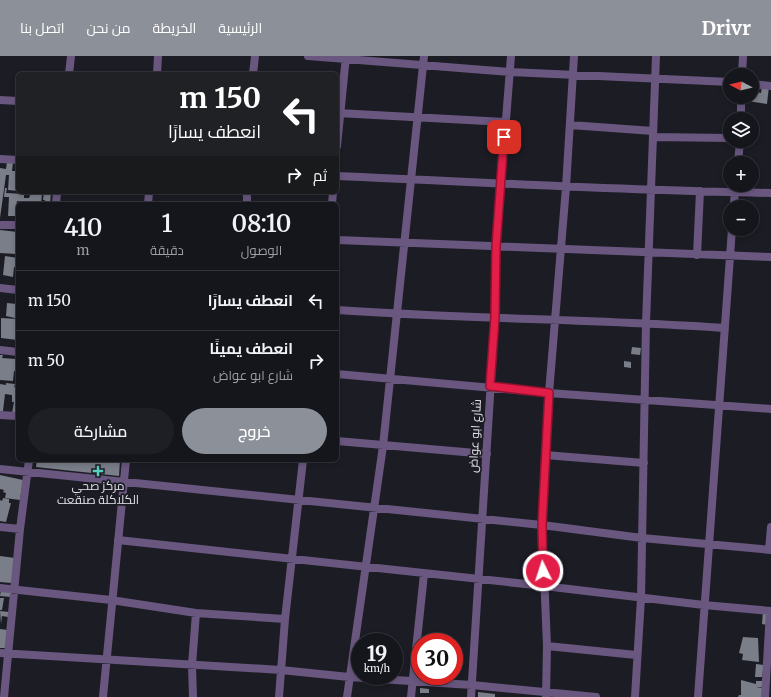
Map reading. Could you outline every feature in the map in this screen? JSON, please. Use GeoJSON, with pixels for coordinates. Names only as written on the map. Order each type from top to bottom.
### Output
{"type":"FeatureCollection","features":[{"type":"Feature","properties":{"kind":"street"},"geometry":{"type":"LineString","coordinates":[[69,72],[71,56]]}},
{"type":"Feature","properties":{"kind":"street"},"geometry":{"type":"LineString","coordinates":[[157,72],[158,56]]}},
{"type":"Feature","properties":{"kind":"street"},"geometry":{"type":"LineString","coordinates":[[253,72],[255,56]]}},
{"type":"Feature","properties":{"kind":"street"},"geometry":{"type":"LineString","coordinates":[[308,56],[572,76],[723,82]]}},
{"type":"Feature","properties":{"kind":"street"},"geometry":{"type":"LineString","coordinates":[[347,697],[383,446],[424,56]]}},
{"type":"Feature","properties":{"kind":"street","name":"شارع ابو عواض"},"geometry":{"type":"LineString","coordinates":[[471,697],[495,317],[496,247],[511,56]]}},
{"type":"Feature","properties":{"kind":"street"},"geometry":{"type":"LineString","coordinates":[[546,695],[547,646],[542,525],[545,455],[566,187],[574,56]]}},
{"type":"Feature","properties":{"kind":"street"},"geometry":{"type":"LineString","coordinates":[[635,697],[642,538],[648,252],[656,56]]}},
{"type":"Feature","properties":{"kind":"street"},"geometry":{"type":"LineString","coordinates":[[742,68],[743,56]]}},
{"type":"Feature","properties":{"kind":"street"},"geometry":{"type":"LineString","coordinates":[[346,58],[339,113],[505,122]]}},
{"type":"Feature","properties":{"kind":"street"},"geometry":{"type":"LineString","coordinates":[[759,85],[771,86]]}},
{"type":"Feature","properties":{"kind":"street"},"geometry":{"type":"LineString","coordinates":[[0,100],[16,101]]}},
{"type":"Feature","properties":{"kind":"street"},"geometry":{"type":"LineString","coordinates":[[570,125],[653,134],[723,138]]}},
{"type":"Feature","properties":{"kind":"street"},"geometry":{"type":"LineString","coordinates":[[0,159],[16,160]]}},
{"type":"Feature","properties":{"kind":"street"},"geometry":{"type":"LineString","coordinates":[[339,176],[501,182],[566,187],[651,188],[700,191],[723,190]]}},
{"type":"Feature","properties":{"kind":"street"},"geometry":{"type":"LineString","coordinates":[[697,254],[700,191]]}},
{"type":"Feature","properties":{"kind":"street"},"geometry":{"type":"LineString","coordinates":[[759,192],[771,193]]}},
{"type":"Feature","properties":{"kind":"street"},"geometry":{"type":"LineString","coordinates":[[0,225],[16,225]]}},
{"type":"Feature","properties":{"kind":"street"},"geometry":{"type":"LineString","coordinates":[[698,697],[731,236]]}},
{"type":"Feature","properties":{"kind":"street"},"geometry":{"type":"LineString","coordinates":[[339,240],[771,257]]}},
{"type":"Feature","properties":{"kind":"street"},"geometry":{"type":"LineString","coordinates":[[0,288],[16,290]]}},
{"type":"Feature","properties":{"kind":"street"},"geometry":{"type":"LineString","coordinates":[[339,310],[555,321],[646,322],[725,328]]}},
{"type":"Feature","properties":{"kind":"street"},"geometry":{"type":"LineString","coordinates":[[0,350],[16,352]]}},
{"type":"Feature","properties":{"kind":"street"},"geometry":{"type":"LineString","coordinates":[[339,374],[490,386],[549,393],[719,404],[771,409]]}},
{"type":"Feature","properties":{"kind":"street"},"geometry":{"type":"LineString","coordinates":[[0,415],[16,416]]}},
{"type":"Feature","properties":{"kind":"street"},"geometry":{"type":"LineString","coordinates":[[339,441],[487,454]]}},
{"type":"Feature","properties":{"kind":"street"},"geometry":{"type":"LineString","coordinates":[[545,455],[644,464]]}},
{"type":"Feature","properties":{"kind":"street"},"geometry":{"type":"LineString","coordinates":[[4,697],[4,653],[14,590],[29,462]]}},
{"type":"Feature","properties":{"kind":"street"},"geometry":{"type":"LineString","coordinates":[[103,697],[111,600],[126,462]]}},
{"type":"Feature","properties":{"kind":"street"},"geometry":{"type":"LineString","coordinates":[[279,697],[297,500],[303,462]]}},
{"type":"Feature","properties":{"kind":"street"},"geometry":{"type":"LineString","coordinates":[[0,469],[124,481],[373,509],[542,525],[642,538],[770,550],[771,527]]}},
{"type":"Feature","properties":{"kind":"street"},"geometry":{"type":"LineString","coordinates":[[0,527],[20,529]]}},
{"type":"Feature","properties":{"kind":"street"},"geometry":{"type":"LineString","coordinates":[[118,540],[366,568],[544,586],[704,605],[771,611],[765,697]]}},
{"type":"Feature","properties":{"kind":"street"},"geometry":{"type":"LineString","coordinates":[[418,633],[424,574]]}},
{"type":"Feature","properties":{"kind":"street"},"geometry":{"type":"LineString","coordinates":[[0,588],[111,600],[196,613],[285,619]]}},
{"type":"Feature","properties":{"kind":"street"},"geometry":{"type":"LineString","coordinates":[[193,697],[192,665],[196,613]]}},
{"type":"Feature","properties":{"kind":"street"},"geometry":{"type":"LineString","coordinates":[[547,646],[636,655]]}},
{"type":"Feature","properties":{"kind":"street"},"geometry":{"type":"LineString","coordinates":[[4,653],[282,670],[411,682]]}},
{"type":"Feature","properties":{"kind":"street"},"geometry":{"type":"LineString","coordinates":[[411,697],[413,685]]}},
{"type":"Feature","properties":{"kind":"street"},"geometry":{"type":"LineString","coordinates":[[463,685],[546,695],[596,697]]}},
{"type":"Feature","properties":{"kind":"building"},"geometry":{"type":"Polygon","coordinates":[[[762,86],[769,86],[767,104],[759,103],[759,92],[761,93],[762,86]]]}},
{"type":"Feature","properties":{"kind":"building"},"geometry":{"type":"Polygon","coordinates":[[[7,162],[13,163],[12,171],[16,171],[16,191],[8,190],[9,175],[6,175],[0,218],[0,168],[6,169],[7,162]]]}},
{"type":"Feature","properties":{"kind":"building"},"geometry":{"type":"Polygon","coordinates":[[[5,188],[7,188],[6,193],[24,194],[24,198],[29,198],[31,194],[42,194],[41,202],[17,201],[15,216],[8,216],[9,197],[4,197],[5,188]]]}},
{"type":"Feature","properties":{"kind":"building"},"geometry":{"type":"Polygon","coordinates":[[[44,194],[51,194],[50,202],[45,202],[45,200],[43,200],[44,194]]]}},
{"type":"Feature","properties":{"kind":"building"},"geometry":{"type":"Polygon","coordinates":[[[0,230],[16,232],[16,254],[0,253],[0,230]]]}},
{"type":"Feature","properties":{"kind":"building"},"geometry":{"type":"Polygon","coordinates":[[[5,256],[16,258],[16,267],[14,267],[13,277],[3,275],[5,256]]]}},
{"type":"Feature","properties":{"kind":"building"},"geometry":{"type":"Polygon","coordinates":[[[7,303],[16,304],[15,318],[6,316],[7,303]]]}},
{"type":"Feature","properties":{"kind":"building"},"geometry":{"type":"Polygon","coordinates":[[[1,318],[16,319],[16,340],[1,338],[1,318]]]}},
{"type":"Feature","properties":{"kind":"building"},"geometry":{"type":"Polygon","coordinates":[[[632,347],[641,348],[640,355],[631,354],[632,347]]]}},
{"type":"Feature","properties":{"kind":"building"},"geometry":{"type":"Polygon","coordinates":[[[0,355],[3,355],[2,358],[16,359],[16,371],[14,371],[13,381],[0,380],[0,355]]]}},
{"type":"Feature","properties":{"kind":"building"},"geometry":{"type":"Polygon","coordinates":[[[624,361],[631,362],[631,368],[624,367],[624,361]]]}},
{"type":"Feature","properties":{"kind":"building"},"geometry":{"type":"Polygon","coordinates":[[[6,383],[15,384],[16,414],[12,413],[14,402],[12,402],[12,395],[5,394],[3,411],[0,411],[0,384],[6,385],[6,383]]]}},
{"type":"Feature","properties":{"kind":"building","name":"مركز صحي الكلاكلة صنقعت"},"geometry":{"type":"Polygon","coordinates":[[[37,462],[120,462],[119,476],[36,467],[37,462]]]}},
{"type":"Feature","properties":{"kind":"building"},"geometry":{"type":"Polygon","coordinates":[[[0,475],[23,480],[20,500],[5,498],[6,493],[3,492],[4,490],[0,489],[0,475]]]}},
{"type":"Feature","properties":{"kind":"building"},"geometry":{"type":"Polygon","coordinates":[[[3,498],[9,499],[9,503],[11,503],[6,522],[0,521],[0,500],[2,501],[3,498]]]}},
{"type":"Feature","properties":{"kind":"building"},"geometry":{"type":"Polygon","coordinates":[[[0,556],[15,558],[12,583],[0,582],[0,556]]]}},
{"type":"Feature","properties":{"kind":"building"},"geometry":{"type":"Polygon","coordinates":[[[1,590],[12,591],[11,597],[0,596],[1,590]]]}},
{"type":"Feature","properties":{"kind":"building"},"geometry":{"type":"Polygon","coordinates":[[[0,598],[4,598],[2,610],[0,610],[0,598]]]}},
{"type":"Feature","properties":{"kind":"building"},"geometry":{"type":"Polygon","coordinates":[[[0,611],[9,612],[8,617],[2,616],[1,624],[0,611]]]}},
{"type":"Feature","properties":{"kind":"building"},"geometry":{"type":"Polygon","coordinates":[[[763,611],[769,612],[767,625],[762,624],[763,611]]]}},
{"type":"Feature","properties":{"kind":"building"},"geometry":{"type":"Polygon","coordinates":[[[0,629],[8,630],[6,648],[0,648],[0,629]]]}},
{"type":"Feature","properties":{"kind":"building"},"geometry":{"type":"Polygon","coordinates":[[[743,637],[758,638],[759,662],[742,660],[743,654],[739,653],[743,637]]]}},
{"type":"Feature","properties":{"kind":"building"},"geometry":{"type":"Polygon","coordinates":[[[756,664],[764,665],[762,677],[755,677],[756,664]]]}},
{"type":"Feature","properties":{"kind":"building"},"geometry":{"type":"Polygon","coordinates":[[[741,680],[756,684],[756,681],[763,681],[763,687],[756,688],[763,688],[763,697],[738,697],[741,695],[741,680]]]}},
{"type":"Feature","properties":{"kind":"building"},"geometry":{"type":"Polygon","coordinates":[[[420,688],[429,689],[429,693],[420,693],[420,688]]]}},
{"type":"Feature","properties":{"kind":"building"},"geometry":{"type":"Polygon","coordinates":[[[478,692],[495,694],[495,697],[478,697],[478,692]]]}},
{"type":"Feature","properties":{"kind":"place","name":"مركز صحي الكلاكلة صنقعت"},"geometry":{"type":"Point","coordinates":[98,471]}},
{"type":"Feature","properties":{"kind":"route"},"geometry":{"type":"LineString","coordinates":[[504,137],[496,247],[495,317],[490,386],[549,393],[542,525],[543,571]]}}]}
